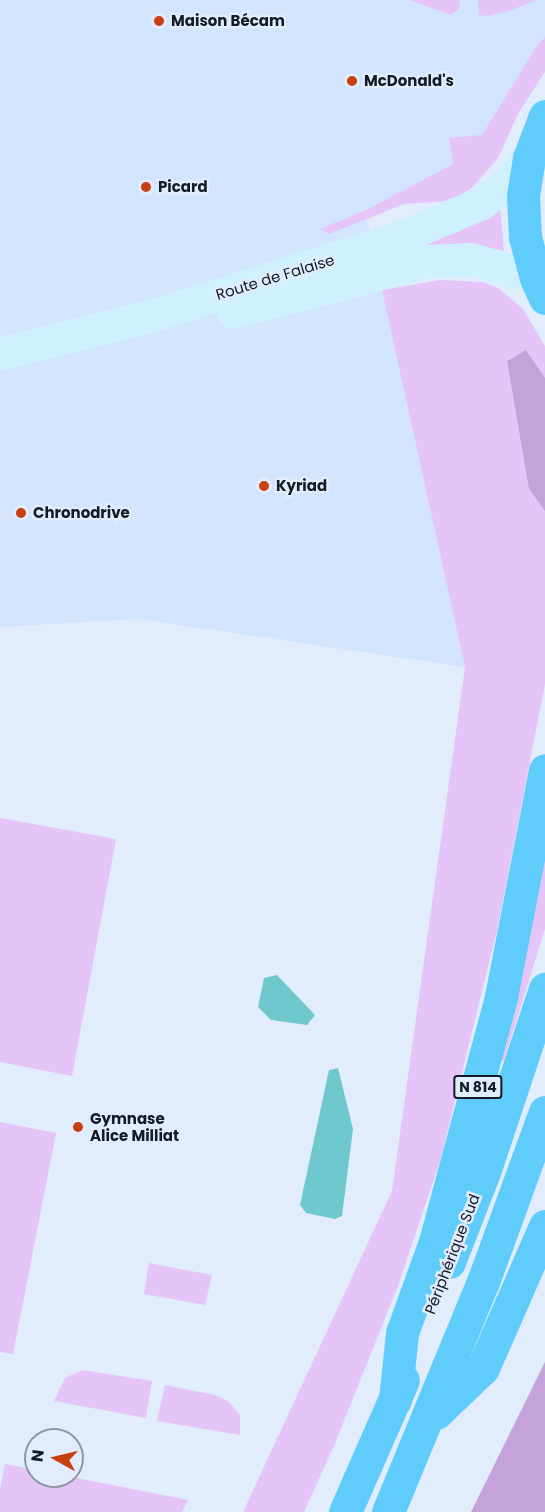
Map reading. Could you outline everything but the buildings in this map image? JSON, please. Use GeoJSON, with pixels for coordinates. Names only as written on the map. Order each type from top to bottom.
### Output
{"type":"FeatureCollection","features":[{"type":"Feature","properties":{"kind":"highway"},"geometry":{"type":"LineString","coordinates":[[540,288],[525,237],[523,196],[529,158],[545,116]]}},
{"type":"Feature","properties":{"kind":"highway","name":"N 814"},"geometry":{"type":"LineString","coordinates":[[395,1400],[402,1333],[435,1242],[501,997],[545,770]]}},
{"type":"Feature","properties":{"kind":"highway","name":"Périphérique Sud"},"geometry":{"type":"LineString","coordinates":[[345,1512],[395,1400],[485,1169],[545,989]]}},
{"type":"Feature","properties":{"kind":"highway"},"geometry":{"type":"LineString","coordinates":[[388,1512],[428,1420],[483,1282],[545,1112]]}},
{"type":"Feature","properties":{"kind":"highway"},"geometry":{"type":"LineString","coordinates":[[428,1420],[483,1368],[545,1226]]}},
{"type":"Feature","properties":{"kind":"main road","name":"Route de Falaise"},"geometry":{"type":"LineString","coordinates":[[0,354],[157,314],[401,237],[481,203],[506,184],[529,158]]}},
{"type":"Feature","properties":{"kind":"main road","name":"Route de Falaise"},"geometry":{"type":"LineString","coordinates":[[0,376],[427,261],[471,259],[540,288]]}},
{"type":"Feature","properties":{"kind":"shaded area"},"geometry":{"type":"Polygon","coordinates":[[[0,0],[545,0],[545,37],[538,44],[482,136],[449,138],[453,164],[365,211],[465,667],[138,619],[0,627],[0,0]]]}},
{"type":"Feature","properties":{"kind":"shaded area"},"geometry":{"type":"Polygon","coordinates":[[[409,0],[460,0],[459,9],[451,15],[409,0]]]}},
{"type":"Feature","properties":{"kind":"shaded area"},"geometry":{"type":"Polygon","coordinates":[[[478,0],[536,0],[509,11],[487,16],[479,15],[478,0]]]}},
{"type":"Feature","properties":{"kind":"shaded area"},"geometry":{"type":"Polygon","coordinates":[[[545,37],[545,72],[519,112],[498,158],[472,188],[450,201],[404,204],[329,234],[320,229],[364,211],[453,164],[449,138],[482,135],[538,44],[545,37]]]}},
{"type":"Feature","properties":{"kind":"shaded area"},"geometry":{"type":"Polygon","coordinates":[[[500,204],[504,251],[468,243],[395,254],[500,204]]]}},
{"type":"Feature","properties":{"kind":"shaded area"},"geometry":{"type":"Polygon","coordinates":[[[441,280],[483,282],[498,288],[523,309],[545,346],[545,684],[497,930],[440,1161],[398,1286],[333,1448],[304,1512],[243,1512],[392,1191],[465,667],[382,290],[441,280]]]}},
{"type":"Feature","properties":{"kind":"shaded area"},"geometry":{"type":"Polygon","coordinates":[[[526,350],[545,378],[545,511],[529,489],[507,361],[526,350]]]}},
{"type":"Feature","properties":{"kind":"shaded area"},"geometry":{"type":"Polygon","coordinates":[[[0,818],[116,839],[72,1076],[0,1062],[0,818]]]}},
{"type":"Feature","properties":{"kind":"shaded area"},"geometry":{"type":"Polygon","coordinates":[[[545,821],[545,929],[504,1060],[499,1062],[545,821]]]}},
{"type":"Feature","properties":{"kind":"shaded area"},"geometry":{"type":"Polygon","coordinates":[[[0,1122],[56,1133],[13,1354],[0,1352],[0,1122]]]}},
{"type":"Feature","properties":{"kind":"shaded area"},"geometry":{"type":"Polygon","coordinates":[[[149,1263],[212,1275],[205,1305],[144,1294],[149,1263]]]}},
{"type":"Feature","properties":{"kind":"shaded area"},"geometry":{"type":"Polygon","coordinates":[[[545,1362],[545,1512],[471,1512],[545,1362]]]}},
{"type":"Feature","properties":{"kind":"shaded area"},"geometry":{"type":"Polygon","coordinates":[[[82,1370],[152,1381],[146,1418],[54,1401],[65,1378],[82,1370]]]}},
{"type":"Feature","properties":{"kind":"shaded area"},"geometry":{"type":"Polygon","coordinates":[[[165,1385],[215,1395],[228,1401],[240,1415],[240,1435],[157,1421],[165,1385]]]}},
{"type":"Feature","properties":{"kind":"shaded area"},"geometry":{"type":"Polygon","coordinates":[[[5,1464],[24,1468],[24,1488],[84,1488],[84,1479],[188,1500],[182,1512],[0,1512],[0,1490],[5,1464]]]}},
{"type":"Feature","properties":{"kind":"water"},"geometry":{"type":"Polygon","coordinates":[[[277,975],[315,1015],[307,1025],[271,1020],[258,1007],[264,978],[277,975]]]}},
{"type":"Feature","properties":{"kind":"water"},"geometry":{"type":"Polygon","coordinates":[[[338,1068],[353,1129],[342,1216],[335,1219],[306,1213],[300,1205],[329,1070],[338,1068]]]}},
{"type":"Feature","properties":{"kind":"place","name":"Maison Bécam"},"geometry":{"type":"Point","coordinates":[159,21]}},
{"type":"Feature","properties":{"kind":"place","name":"McDonald's"},"geometry":{"type":"Point","coordinates":[352,81]}},
{"type":"Feature","properties":{"kind":"place","name":"Picard"},"geometry":{"type":"Point","coordinates":[146,187]}},
{"type":"Feature","properties":{"kind":"place","name":"Kyriad"},"geometry":{"type":"Point","coordinates":[264,486]}},
{"type":"Feature","properties":{"kind":"place","name":"Chronodrive"},"geometry":{"type":"Point","coordinates":[21,513]}},
{"type":"Feature","properties":{"kind":"place","name":"Gymnase Alice Milliat"},"geometry":{"type":"Point","coordinates":[78,1127]}}]}
